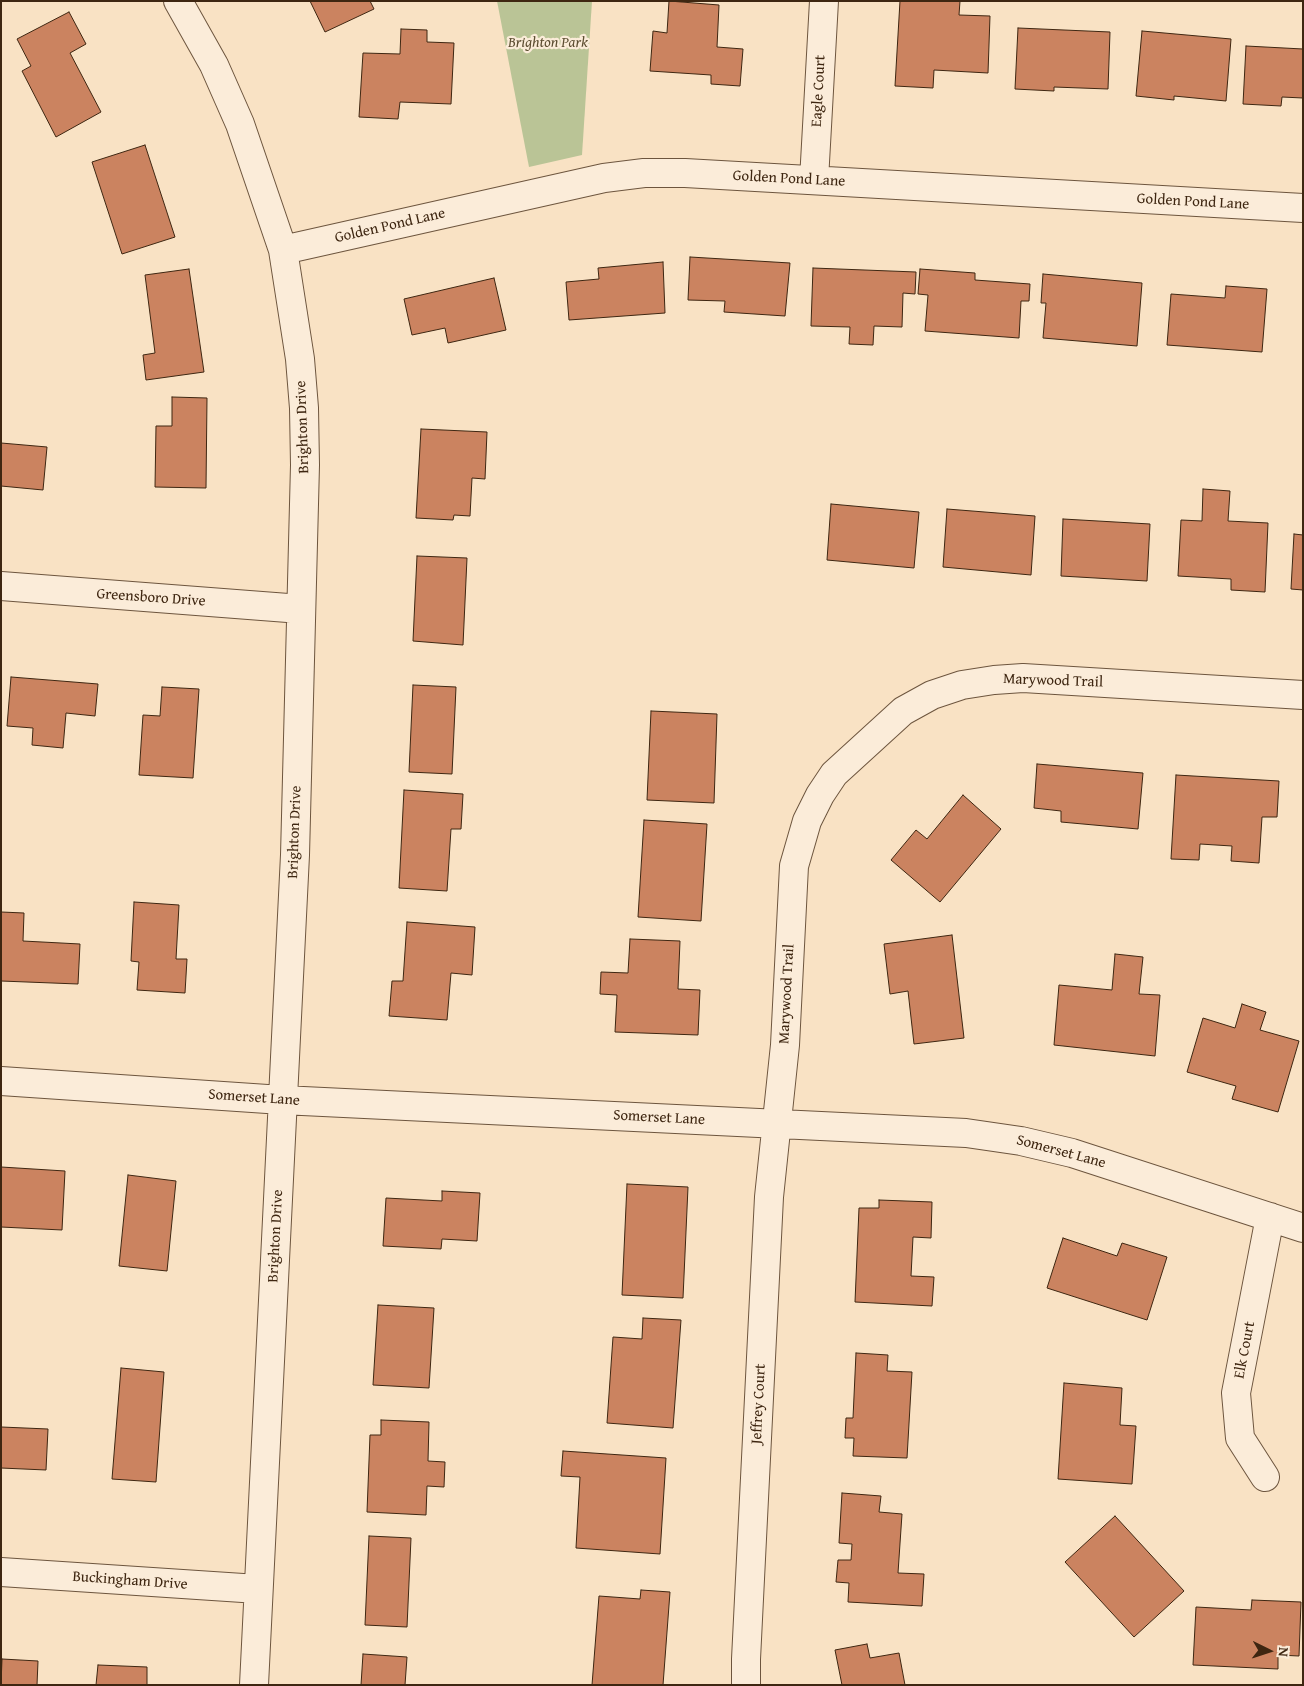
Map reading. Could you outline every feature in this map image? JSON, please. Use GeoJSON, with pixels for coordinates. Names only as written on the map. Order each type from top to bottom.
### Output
{"type":"FeatureCollection","features":[{"type":"Feature","properties":{"kind":"street","name":"Brighton Drive"},"geometry":{"type":"LineString","coordinates":[[178,1],[214,65],[240,124],[283,250],[300,358],[304,408],[305,465],[295,855],[254,1685]]}},
{"type":"Feature","properties":{"kind":"street","name":"Eagle Court"},"geometry":{"type":"LineString","coordinates":[[814,180],[824,1]]}},
{"type":"Feature","properties":{"kind":"street","name":"Golden Pond Lane"},"geometry":{"type":"LineString","coordinates":[[283,250],[612,177],[644,173],[685,173],[1303,208]]}},
{"type":"Feature","properties":{"kind":"street","name":"Greensboro Drive"},"geometry":{"type":"LineString","coordinates":[[1,586],[301,609]]}},
{"type":"Feature","properties":{"kind":"street","name":"Marywood Trail"},"geometry":{"type":"LineString","coordinates":[[776,1124],[784,1045],[794,866],[807,821],[820,794],[834,774],[903,711],[932,695],[954,688],[994,680],[1023,678],[1303,695]]}},
{"type":"Feature","properties":{"kind":"street","name":"Somerset Lane"},"geometry":{"type":"LineString","coordinates":[[1,1081],[282,1100],[966,1133],[1020,1140],[1072,1153],[1303,1228]]}},
{"type":"Feature","properties":{"kind":"street","name":"Jeffrey Court"},"geometry":{"type":"LineString","coordinates":[[746,1685],[769,1197],[776,1124]]}},
{"type":"Feature","properties":{"kind":"street","name":"Elk Court"},"geometry":{"type":"LineString","coordinates":[[1265,1477],[1240,1438],[1236,1393],[1270,1217]]}},
{"type":"Feature","properties":{"kind":"street","name":"Buckingham Drive"},"geometry":{"type":"LineString","coordinates":[[1,1572],[258,1590]]}},
{"type":"Feature","properties":{"kind":"green space","name":"Brighton Park"},"geometry":{"type":"Polygon","coordinates":[[[497,1],[592,1],[582,155],[529,167],[497,1]]]}},
{"type":"Feature","properties":{"kind":"building"},"geometry":{"type":"Polygon","coordinates":[[[310,1],[370,1],[374,9],[325,32],[310,1]]]}},
{"type":"Feature","properties":{"kind":"building"},"geometry":{"type":"Polygon","coordinates":[[[669,1],[719,5],[717,47],[743,49],[740,86],[711,84],[711,75],[650,71],[653,31],[667,33],[669,1]]]}},
{"type":"Feature","properties":{"kind":"building"},"geometry":{"type":"Polygon","coordinates":[[[900,1],[960,1],[959,15],[990,16],[988,73],[934,70],[933,88],[895,86],[900,1]]]}},
{"type":"Feature","properties":{"kind":"building"},"geometry":{"type":"Polygon","coordinates":[[[69,12],[86,44],[70,53],[101,112],[56,137],[22,71],[31,66],[17,39],[69,12]]]}},
{"type":"Feature","properties":{"kind":"building"},"geometry":{"type":"Polygon","coordinates":[[[1018,28],[1110,32],[1108,89],[1054,87],[1054,91],[1015,89],[1018,28]]]}},
{"type":"Feature","properties":{"kind":"building"},"geometry":{"type":"Polygon","coordinates":[[[401,29],[427,30],[427,42],[454,43],[451,104],[400,102],[398,119],[359,117],[363,53],[400,54],[401,29]]]}},
{"type":"Feature","properties":{"kind":"building"},"geometry":{"type":"Polygon","coordinates":[[[1142,31],[1231,39],[1226,101],[1174,96],[1174,100],[1136,96],[1142,31]]]}},
{"type":"Feature","properties":{"kind":"building"},"geometry":{"type":"Polygon","coordinates":[[[1246,46],[1303,49],[1303,98],[1282,97],[1281,106],[1243,104],[1246,46]]]}},
{"type":"Feature","properties":{"kind":"building"},"geometry":{"type":"Polygon","coordinates":[[[145,145],[175,237],[122,254],[92,162],[145,145]]]}},
{"type":"Feature","properties":{"kind":"building"},"geometry":{"type":"Polygon","coordinates":[[[690,257],[790,263],[785,316],[724,312],[725,301],[688,300],[690,257]]]}},
{"type":"Feature","properties":{"kind":"building"},"geometry":{"type":"Polygon","coordinates":[[[663,262],[665,313],[569,320],[566,282],[599,279],[598,268],[663,262]]]}},
{"type":"Feature","properties":{"kind":"building"},"geometry":{"type":"Polygon","coordinates":[[[813,268],[916,272],[915,294],[903,293],[902,327],[874,326],[873,345],[849,344],[850,327],[811,326],[813,268]]]}},
{"type":"Feature","properties":{"kind":"building"},"geometry":{"type":"Polygon","coordinates":[[[189,269],[204,372],[146,380],[143,355],[155,353],[145,275],[189,269]]]}},
{"type":"Feature","properties":{"kind":"building"},"geometry":{"type":"Polygon","coordinates":[[[920,269],[975,273],[975,280],[1030,284],[1029,301],[1021,301],[1019,338],[925,331],[928,295],[918,294],[920,269]]]}},
{"type":"Feature","properties":{"kind":"building"},"geometry":{"type":"Polygon","coordinates":[[[1043,274],[1142,283],[1137,346],[1043,338],[1046,303],[1041,303],[1043,274]]]}},
{"type":"Feature","properties":{"kind":"building"},"geometry":{"type":"Polygon","coordinates":[[[494,278],[506,330],[448,343],[445,328],[412,335],[404,299],[494,278]]]}},
{"type":"Feature","properties":{"kind":"building"},"geometry":{"type":"Polygon","coordinates":[[[1226,286],[1267,289],[1262,352],[1167,345],[1171,294],[1225,298],[1226,286]]]}},
{"type":"Feature","properties":{"kind":"building"},"geometry":{"type":"Polygon","coordinates":[[[172,397],[207,398],[206,488],[155,487],[156,426],[172,426],[172,397]]]}},
{"type":"Feature","properties":{"kind":"building"},"geometry":{"type":"Polygon","coordinates":[[[421,429],[487,432],[485,479],[472,478],[470,516],[454,515],[453,520],[416,518],[421,429]]]}},
{"type":"Feature","properties":{"kind":"building"},"geometry":{"type":"Polygon","coordinates":[[[1,443],[47,447],[43,490],[1,486],[1,443]]]}},
{"type":"Feature","properties":{"kind":"building"},"geometry":{"type":"Polygon","coordinates":[[[1203,489],[1230,491],[1228,521],[1268,523],[1265,592],[1231,590],[1231,579],[1178,576],[1181,520],[1202,521],[1203,489]]]}},
{"type":"Feature","properties":{"kind":"building"},"geometry":{"type":"Polygon","coordinates":[[[831,504],[919,512],[914,568],[827,560],[831,504]]]}},
{"type":"Feature","properties":{"kind":"building"},"geometry":{"type":"Polygon","coordinates":[[[947,509],[1035,516],[1031,575],[943,567],[947,509]]]}},
{"type":"Feature","properties":{"kind":"building"},"geometry":{"type":"Polygon","coordinates":[[[1063,519],[1150,524],[1147,581],[1061,576],[1063,519]]]}},
{"type":"Feature","properties":{"kind":"building"},"geometry":{"type":"Polygon","coordinates":[[[1294,534],[1303,535],[1303,590],[1291,589],[1294,534]]]}},
{"type":"Feature","properties":{"kind":"building"},"geometry":{"type":"Polygon","coordinates":[[[417,556],[467,558],[463,645],[413,641],[417,556]]]}},
{"type":"Feature","properties":{"kind":"building"},"geometry":{"type":"Polygon","coordinates":[[[11,677],[98,684],[95,716],[66,713],[63,748],[32,745],[33,728],[7,726],[11,677]]]}},
{"type":"Feature","properties":{"kind":"building"},"geometry":{"type":"Polygon","coordinates":[[[413,685],[456,687],[452,774],[409,772],[413,685]]]}},
{"type":"Feature","properties":{"kind":"building"},"geometry":{"type":"Polygon","coordinates":[[[162,687],[199,689],[193,778],[139,775],[143,715],[160,716],[162,687]]]}},
{"type":"Feature","properties":{"kind":"building"},"geometry":{"type":"Polygon","coordinates":[[[651,711],[717,714],[714,803],[647,800],[651,711]]]}},
{"type":"Feature","properties":{"kind":"building"},"geometry":{"type":"Polygon","coordinates":[[[1037,764],[1143,773],[1138,829],[1061,822],[1061,811],[1034,808],[1037,764]]]}},
{"type":"Feature","properties":{"kind":"building"},"geometry":{"type":"Polygon","coordinates":[[[1176,775],[1279,781],[1277,817],[1262,817],[1259,863],[1231,861],[1232,846],[1200,844],[1199,860],[1171,859],[1176,775]]]}},
{"type":"Feature","properties":{"kind":"building"},"geometry":{"type":"Polygon","coordinates":[[[404,790],[463,794],[461,829],[451,829],[447,891],[399,888],[404,790]]]}},
{"type":"Feature","properties":{"kind":"building"},"geometry":{"type":"Polygon","coordinates":[[[963,795],[1001,829],[940,902],[891,860],[916,830],[927,839],[963,795]]]}},
{"type":"Feature","properties":{"kind":"building"},"geometry":{"type":"Polygon","coordinates":[[[644,820],[707,824],[701,921],[638,917],[644,820]]]}},
{"type":"Feature","properties":{"kind":"building"},"geometry":{"type":"Polygon","coordinates":[[[134,902],[179,905],[176,959],[187,959],[185,993],[137,990],[139,962],[131,961],[134,902]]]}},
{"type":"Feature","properties":{"kind":"building"},"geometry":{"type":"Polygon","coordinates":[[[1,912],[24,913],[23,941],[80,944],[78,984],[1,981],[1,912]]]}},
{"type":"Feature","properties":{"kind":"building"},"geometry":{"type":"Polygon","coordinates":[[[407,922],[475,927],[472,975],[451,973],[447,1020],[389,1016],[392,981],[403,981],[407,922]]]}},
{"type":"Feature","properties":{"kind":"building"},"geometry":{"type":"Polygon","coordinates":[[[952,935],[964,1038],[914,1044],[908,991],[890,994],[884,944],[952,935]]]}},
{"type":"Feature","properties":{"kind":"building"},"geometry":{"type":"Polygon","coordinates":[[[630,939],[680,941],[678,989],[700,990],[698,1035],[615,1032],[617,995],[600,994],[601,972],[628,973],[630,939]]]}},
{"type":"Feature","properties":{"kind":"building"},"geometry":{"type":"Polygon","coordinates":[[[1115,954],[1143,957],[1139,994],[1160,995],[1155,1056],[1054,1045],[1059,985],[1112,990],[1115,954]]]}},
{"type":"Feature","properties":{"kind":"building"},"geometry":{"type":"Polygon","coordinates":[[[1242,1004],[1266,1012],[1260,1030],[1299,1041],[1278,1112],[1232,1099],[1236,1086],[1187,1072],[1203,1018],[1235,1028],[1242,1004]]]}},
{"type":"Feature","properties":{"kind":"building"},"geometry":{"type":"Polygon","coordinates":[[[1,1167],[65,1171],[62,1230],[1,1227],[1,1167]]]}},
{"type":"Feature","properties":{"kind":"building"},"geometry":{"type":"Polygon","coordinates":[[[128,1175],[176,1181],[167,1271],[119,1266],[128,1175]]]}},
{"type":"Feature","properties":{"kind":"building"},"geometry":{"type":"Polygon","coordinates":[[[627,1184],[688,1187],[683,1298],[622,1295],[627,1184]]]}},
{"type":"Feature","properties":{"kind":"building"},"geometry":{"type":"Polygon","coordinates":[[[442,1191],[480,1193],[477,1241],[442,1239],[441,1249],[383,1246],[386,1198],[442,1201],[442,1191]]]}},
{"type":"Feature","properties":{"kind":"building"},"geometry":{"type":"Polygon","coordinates":[[[879,1200],[932,1202],[931,1238],[913,1237],[911,1276],[934,1277],[932,1306],[855,1302],[859,1208],[879,1208],[879,1200]]]}},
{"type":"Feature","properties":{"kind":"building"},"geometry":{"type":"Polygon","coordinates":[[[1063,1238],[1117,1256],[1122,1243],[1167,1257],[1147,1320],[1047,1288],[1063,1238]]]}},
{"type":"Feature","properties":{"kind":"building"},"geometry":{"type":"Polygon","coordinates":[[[378,1305],[434,1308],[429,1388],[373,1385],[378,1305]]]}},
{"type":"Feature","properties":{"kind":"building"},"geometry":{"type":"Polygon","coordinates":[[[643,1318],[681,1320],[673,1428],[607,1423],[613,1337],[642,1339],[643,1318]]]}},
{"type":"Feature","properties":{"kind":"building"},"geometry":{"type":"Polygon","coordinates":[[[856,1353],[888,1355],[887,1371],[912,1372],[907,1458],[853,1456],[854,1438],[845,1438],[846,1418],[853,1418],[856,1353]]]}},
{"type":"Feature","properties":{"kind":"building"},"geometry":{"type":"Polygon","coordinates":[[[121,1368],[164,1372],[156,1482],[112,1479],[121,1368]]]}},
{"type":"Feature","properties":{"kind":"building"},"geometry":{"type":"Polygon","coordinates":[[[1064,1383],[1122,1388],[1120,1425],[1136,1426],[1132,1484],[1058,1479],[1064,1383]]]}},
{"type":"Feature","properties":{"kind":"building"},"geometry":{"type":"Polygon","coordinates":[[[381,1420],[429,1422],[428,1461],[445,1462],[444,1487],[427,1486],[426,1515],[367,1512],[370,1435],[381,1435],[381,1420]]]}},
{"type":"Feature","properties":{"kind":"building"},"geometry":{"type":"Polygon","coordinates":[[[1,1427],[48,1429],[46,1470],[1,1468],[1,1427]]]}},
{"type":"Feature","properties":{"kind":"building"},"geometry":{"type":"Polygon","coordinates":[[[563,1451],[666,1458],[660,1554],[576,1548],[580,1477],[561,1476],[563,1451]]]}},
{"type":"Feature","properties":{"kind":"building"},"geometry":{"type":"Polygon","coordinates":[[[842,1493],[881,1496],[879,1512],[902,1514],[898,1573],[924,1574],[922,1606],[848,1602],[849,1583],[836,1582],[838,1560],[851,1560],[852,1544],[839,1543],[842,1493]]]}},
{"type":"Feature","properties":{"kind":"building"},"geometry":{"type":"Polygon","coordinates":[[[1115,1516],[1184,1591],[1134,1637],[1065,1562],[1115,1516]]]}},
{"type":"Feature","properties":{"kind":"building"},"geometry":{"type":"Polygon","coordinates":[[[369,1536],[411,1538],[407,1627],[365,1625],[369,1536]]]}},
{"type":"Feature","properties":{"kind":"building"},"geometry":{"type":"Polygon","coordinates":[[[641,1590],[670,1592],[663,1685],[592,1685],[599,1596],[640,1599],[641,1590]]]}},
{"type":"Feature","properties":{"kind":"building"},"geometry":{"type":"Polygon","coordinates":[[[1252,1600],[1301,1602],[1299,1656],[1278,1655],[1278,1669],[1193,1665],[1196,1607],[1251,1610],[1252,1600]]]}},
{"type":"Feature","properties":{"kind":"building"},"geometry":{"type":"Polygon","coordinates":[[[867,1644],[870,1658],[899,1653],[905,1685],[842,1685],[835,1650],[867,1644]]]}},
{"type":"Feature","properties":{"kind":"building"},"geometry":{"type":"Polygon","coordinates":[[[363,1654],[407,1657],[405,1685],[361,1685],[363,1654]]]}},
{"type":"Feature","properties":{"kind":"building"},"geometry":{"type":"Polygon","coordinates":[[[2,1659],[38,1661],[37,1685],[1,1685],[2,1659]]]}},
{"type":"Feature","properties":{"kind":"building"},"geometry":{"type":"Polygon","coordinates":[[[98,1665],[147,1667],[147,1685],[96,1685],[98,1665]]]}}]}
